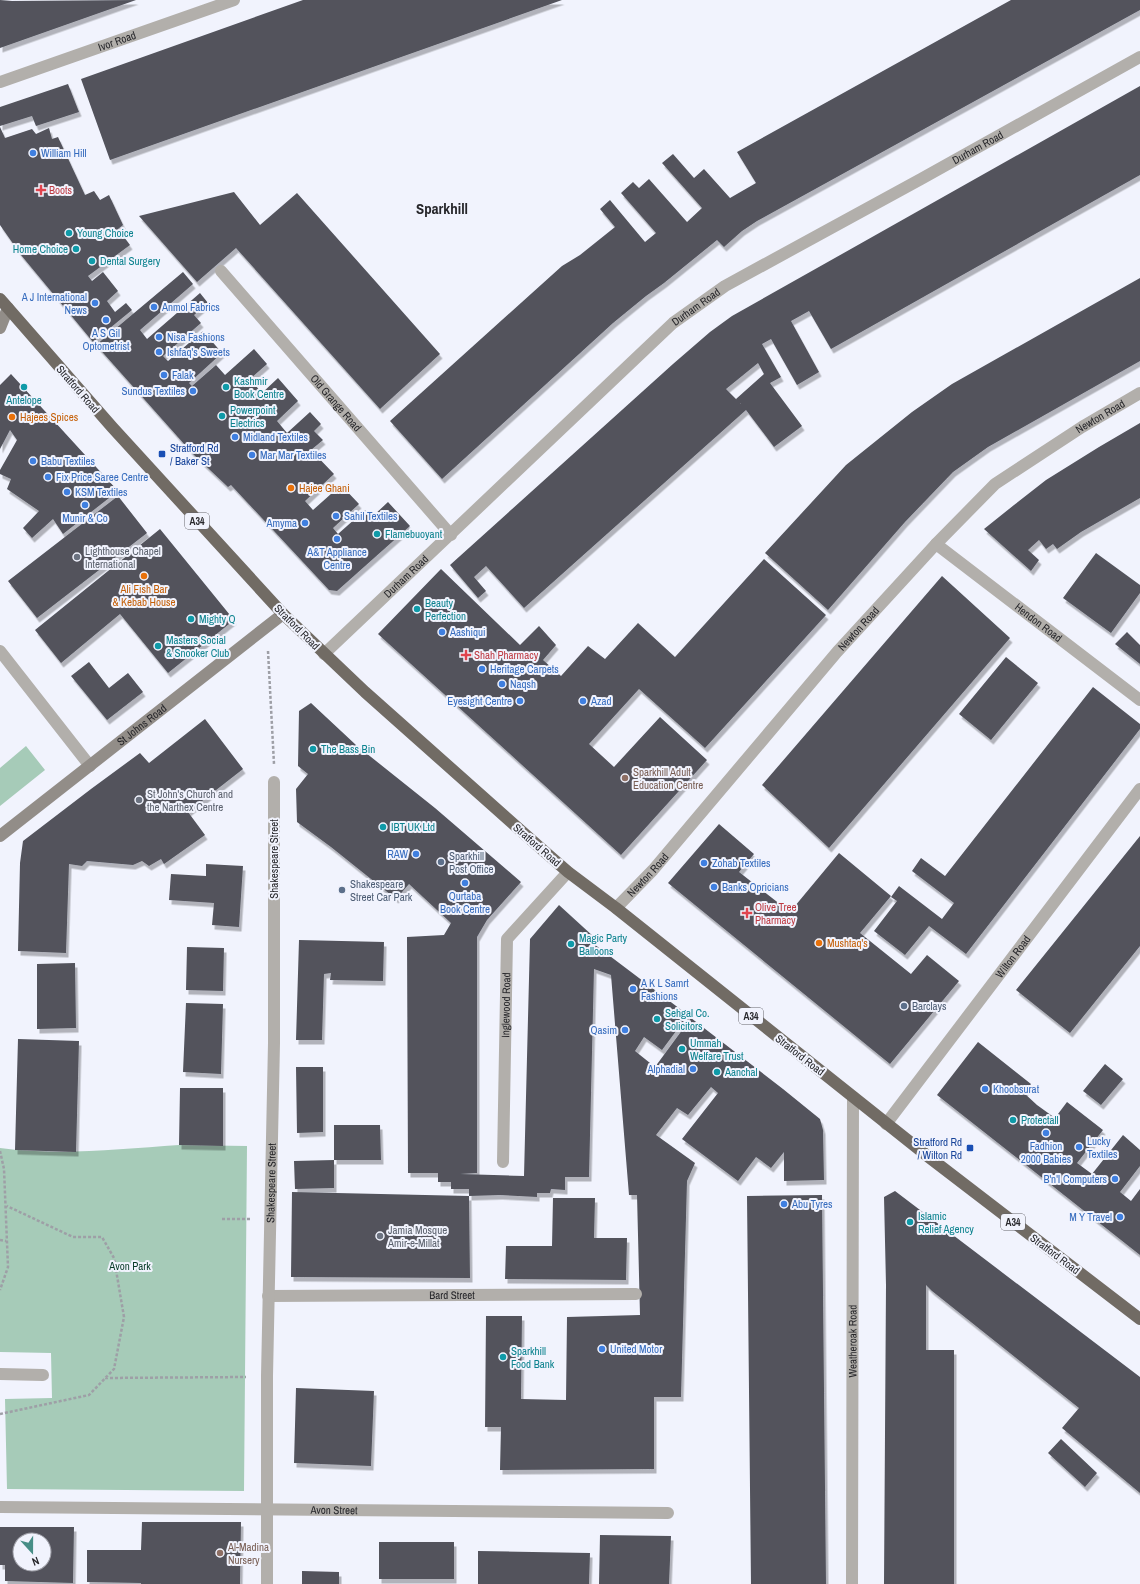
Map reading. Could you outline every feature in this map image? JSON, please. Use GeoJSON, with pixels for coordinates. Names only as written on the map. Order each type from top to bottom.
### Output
{"type":"FeatureCollection","features":[{"type":"Feature","properties":{"kind":"highway","name":"Stratford Road"},"geometry":{"type":"LineString","coordinates":[[0,299],[117,432],[283,614],[324,654],[447,766],[568,872],[616,908],[886,1124],[1140,1319]]}},
{"type":"Feature","properties":{"kind":"main road"},"geometry":{"type":"LineString","coordinates":[[0,328],[8,308]]}},
{"type":"Feature","properties":{"kind":"main road","name":"St Johns Road"},"geometry":{"type":"LineString","coordinates":[[0,836],[283,614]]}},
{"type":"Feature","properties":{"kind":"street","name":"Ivor Road"},"geometry":{"type":"LineString","coordinates":[[0,82],[234,0]]}},
{"type":"Feature","properties":{"kind":"street","name":"Durham Road"},"geometry":{"type":"LineString","coordinates":[[324,654],[363,615],[451,535],[673,322],[725,286],[1140,57]]}},
{"type":"Feature","properties":{"kind":"street","name":"Old Grange Road"},"geometry":{"type":"LineString","coordinates":[[221,272],[451,535]]}},
{"type":"Feature","properties":{"kind":"street","name":"Newton Road"},"geometry":{"type":"LineString","coordinates":[[616,908],[658,864],[837,652],[936,544],[995,484],[1076,431],[1140,393]]}},
{"type":"Feature","properties":{"kind":"street","name":"Hendon Road"},"geometry":{"type":"LineString","coordinates":[[936,544],[1140,700]]}},
{"type":"Feature","properties":{"kind":"street"},"geometry":{"type":"LineString","coordinates":[[0,651],[90,766]]}},
{"type":"Feature","properties":{"kind":"street","name":"Shakespeare Street"},"geometry":{"type":"LineString","coordinates":[[267,1584],[268,1296],[274,1035],[274,782]]}},
{"type":"Feature","properties":{"kind":"street","name":"Wilton Road"},"geometry":{"type":"LineString","coordinates":[[886,1124],[1140,789]]}},
{"type":"Feature","properties":{"kind":"street","name":"Inglewood Road"},"geometry":{"type":"LineString","coordinates":[[503,1162],[507,939],[568,872]]}},
{"type":"Feature","properties":{"kind":"street","name":"Weatheroak Road"},"geometry":{"type":"LineString","coordinates":[[852,1584],[854,1097]]}},
{"type":"Feature","properties":{"kind":"street","name":"Bard Street"},"geometry":{"type":"LineString","coordinates":[[268,1296],[636,1294]]}},
{"type":"Feature","properties":{"kind":"street"},"geometry":{"type":"LineString","coordinates":[[0,1374],[43,1375]]}},
{"type":"Feature","properties":{"kind":"street","name":"Avon Street"},"geometry":{"type":"LineString","coordinates":[[0,1506],[668,1514]]}},
{"type":"Feature","properties":{"kind":"path"},"geometry":{"type":"LineString","coordinates":[[267,627],[274,782]]}},
{"type":"Feature","properties":{"kind":"path"},"geometry":{"type":"LineString","coordinates":[[0,1151],[4,1169],[7,1206],[6,1241],[8,1267],[0,1290]]}},
{"type":"Feature","properties":{"kind":"path"},"geometry":{"type":"LineString","coordinates":[[0,1414],[89,1395],[114,1369],[124,1317],[114,1258],[102,1237],[73,1237],[7,1206]]}},
{"type":"Feature","properties":{"kind":"path"},"geometry":{"type":"LineString","coordinates":[[222,1219],[270,1218]]}},
{"type":"Feature","properties":{"kind":"path"},"geometry":{"type":"LineString","coordinates":[[0,1240],[6,1241]]}},
{"type":"Feature","properties":{"kind":"path"},"geometry":{"type":"LineString","coordinates":[[105,1378],[267,1376]]}},
{"type":"Feature","properties":{"kind":"green space"},"geometry":{"type":"Polygon","coordinates":[[[26,746],[45,770],[0,806],[0,768],[26,746]]]}},
{"type":"Feature","properties":{"kind":"green space","name":"Avon Park"},"geometry":{"type":"Polygon","coordinates":[[[179,1145],[247,1146],[244,1491],[7,1489],[5,1399],[52,1398],[51,1353],[0,1352],[0,1148],[67,1152],[179,1145]]]}},
{"type":"Feature","properties":{"kind":"building"},"geometry":{"type":"Polygon","coordinates":[[[0,0],[12,1],[136,0],[0,48],[0,0]]]}},
{"type":"Feature","properties":{"kind":"building"},"geometry":{"type":"Polygon","coordinates":[[[303,0],[562,0],[110,160],[81,79],[303,0]]]}},
{"type":"Feature","properties":{"kind":"building"},"geometry":{"type":"Polygon","coordinates":[[[1011,0],[1140,0],[1140,10],[757,221],[742,231],[724,247],[717,240],[613,323],[442,479],[390,421],[562,266],[580,255],[615,227],[600,209],[610,200],[645,242],[656,233],[621,193],[633,182],[639,188],[649,179],[687,222],[702,208],[662,163],[673,154],[694,178],[704,169],[730,198],[756,183],[737,152],[1011,0]]]}},
{"type":"Feature","properties":{"kind":"building"},"geometry":{"type":"Polygon","coordinates":[[[68,84],[79,112],[36,126],[32,116],[0,126],[0,107],[68,84]]]}},
{"type":"Feature","properties":{"kind":"building"},"geometry":{"type":"Polygon","coordinates":[[[1140,86],[1140,175],[831,349],[809,311],[791,321],[819,372],[797,385],[771,339],[762,344],[781,377],[770,383],[802,426],[774,447],[746,410],[524,608],[486,566],[474,577],[486,591],[478,598],[450,565],[673,364],[710,332],[732,316],[1140,86]],[[758,363],[726,389],[736,399],[764,374],[758,363]]]}},
{"type":"Feature","properties":{"kind":"building"},"geometry":{"type":"Polygon","coordinates":[[[0,127],[5,138],[32,129],[36,134],[49,128],[52,139],[58,137],[85,195],[94,191],[100,200],[109,195],[123,225],[118,229],[130,245],[88,276],[92,281],[103,272],[118,291],[107,301],[115,312],[126,303],[132,310],[93,342],[21,255],[0,225],[0,127]]]}},
{"type":"Feature","properties":{"kind":"building"},"geometry":{"type":"Polygon","coordinates":[[[234,192],[260,225],[297,193],[440,354],[380,409],[236,248],[197,282],[139,216],[234,192]]]}},
{"type":"Feature","properties":{"kind":"building"},"geometry":{"type":"Polygon","coordinates":[[[183,272],[193,284],[140,330],[147,339],[200,293],[208,303],[194,315],[201,323],[163,356],[168,361],[203,331],[222,353],[189,383],[192,386],[216,365],[225,375],[254,349],[267,364],[250,379],[262,393],[278,378],[298,401],[277,421],[287,433],[310,412],[321,424],[314,431],[323,440],[311,450],[334,474],[305,501],[313,510],[341,485],[359,504],[333,528],[338,534],[365,510],[372,517],[388,502],[410,526],[337,591],[329,590],[231,485],[228,487],[193,454],[96,345],[183,272]]]}},
{"type":"Feature","properties":{"kind":"building"},"geometry":{"type":"Polygon","coordinates":[[[1140,278],[1140,361],[988,447],[953,472],[905,522],[828,610],[765,553],[846,465],[912,412],[952,384],[1140,278]]]}},
{"type":"Feature","properties":{"kind":"building"},"geometry":{"type":"Polygon","coordinates":[[[11,374],[118,491],[63,534],[53,519],[32,538],[23,528],[39,511],[7,489],[11,479],[0,474],[0,470],[17,440],[10,430],[0,449],[0,385],[11,374]]]}},
{"type":"Feature","properties":{"kind":"building"},"geometry":{"type":"Polygon","coordinates":[[[1140,423],[1140,498],[1081,532],[1057,549],[1053,544],[1046,549],[1039,540],[1028,550],[1039,560],[1031,571],[984,529],[1046,480],[1140,423]]]}},
{"type":"Feature","properties":{"kind":"building","name":"Lighthouse Chapel International"},"geometry":{"type":"Polygon","coordinates":[[[118,496],[147,533],[37,618],[8,581],[118,496]]]}},
{"type":"Feature","properties":{"kind":"building"},"geometry":{"type":"Polygon","coordinates":[[[160,529],[234,620],[168,673],[120,614],[61,663],[35,630],[160,529]]]}},
{"type":"Feature","properties":{"kind":"building"},"geometry":{"type":"Polygon","coordinates":[[[1096,553],[1140,585],[1140,593],[1111,633],[1063,598],[1096,553]]]}},
{"type":"Feature","properties":{"kind":"building"},"geometry":{"type":"Polygon","coordinates":[[[764,559],[826,615],[705,748],[639,689],[589,744],[614,767],[660,717],[707,760],[621,855],[378,634],[441,569],[520,645],[539,626],[556,645],[543,660],[561,676],[588,646],[605,659],[638,623],[675,657],[764,559]]]}},
{"type":"Feature","properties":{"kind":"building"},"geometry":{"type":"Polygon","coordinates":[[[942,576],[1010,638],[829,848],[762,785],[942,576]]]}},
{"type":"Feature","properties":{"kind":"building"},"geometry":{"type":"Polygon","coordinates":[[[1127,632],[1140,645],[1140,664],[1115,644],[1127,632]]]}},
{"type":"Feature","properties":{"kind":"building"},"geometry":{"type":"Polygon","coordinates":[[[1006,657],[1038,683],[991,740],[959,714],[1006,657]]]}},
{"type":"Feature","properties":{"kind":"building"},"geometry":{"type":"Polygon","coordinates":[[[89,662],[109,688],[128,673],[143,692],[107,720],[71,676],[89,662]]]}},
{"type":"Feature","properties":{"kind":"building"},"geometry":{"type":"Polygon","coordinates":[[[1093,687],[1140,724],[1140,729],[966,954],[929,926],[905,955],[874,931],[897,901],[891,897],[899,886],[942,919],[954,903],[912,871],[921,858],[945,876],[1093,687]]]}},
{"type":"Feature","properties":{"kind":"building"},"geometry":{"type":"Polygon","coordinates":[[[311,703],[356,745],[435,808],[521,882],[487,920],[477,937],[477,1173],[460,1174],[524,1176],[530,939],[559,905],[594,937],[590,941],[688,1015],[662,1050],[644,1037],[635,1051],[655,1067],[691,1018],[820,1119],[823,1130],[824,1180],[784,1181],[784,1152],[771,1168],[756,1157],[738,1181],[682,1139],[718,1093],[711,1087],[688,1115],[677,1108],[656,1135],[695,1163],[687,1181],[681,1397],[654,1397],[654,1469],[500,1470],[501,1427],[485,1427],[486,1316],[522,1316],[521,1399],[566,1400],[567,1317],[640,1315],[637,1195],[629,1195],[611,975],[594,969],[589,1177],[565,1177],[565,1190],[551,1189],[550,1193],[537,1193],[537,1197],[500,1195],[469,1196],[469,1189],[451,1189],[451,1182],[438,1182],[438,1173],[408,1173],[407,937],[444,935],[451,923],[409,884],[396,899],[297,822],[296,789],[308,774],[298,766],[299,711],[311,703]]]}},
{"type":"Feature","properties":{"kind":"building","name":"St John's Church and the Narthex Centre"},"geometry":{"type":"Polygon","coordinates":[[[205,719],[243,769],[188,812],[205,835],[164,864],[161,859],[149,866],[142,861],[133,865],[87,861],[82,866],[69,864],[66,953],[18,951],[20,863],[23,841],[140,753],[149,763],[205,719]]]}},
{"type":"Feature","properties":{"kind":"building"},"geometry":{"type":"Polygon","coordinates":[[[719,824],[754,854],[739,872],[790,912],[839,853],[891,896],[860,933],[911,974],[927,955],[959,981],[890,1064],[668,883],[719,824]]]}},
{"type":"Feature","properties":{"kind":"building"},"geometry":{"type":"Polygon","coordinates":[[[1140,836],[1140,946],[1070,1033],[1016,990],[1140,836]]]}},
{"type":"Feature","properties":{"kind":"building"},"geometry":{"type":"Polygon","coordinates":[[[206,864],[243,866],[239,927],[212,925],[214,903],[169,900],[171,874],[206,876],[206,864]]]}},
{"type":"Feature","properties":{"kind":"building"},"geometry":{"type":"Polygon","coordinates":[[[299,940],[384,942],[383,981],[330,980],[331,973],[324,974],[322,1040],[296,1040],[299,940]]]}},
{"type":"Feature","properties":{"kind":"building"},"geometry":{"type":"Polygon","coordinates":[[[187,947],[224,948],[223,991],[186,990],[187,947]]]}},
{"type":"Feature","properties":{"kind":"building"},"geometry":{"type":"Polygon","coordinates":[[[75,963],[76,1028],[37,1029],[37,964],[75,963]]]}},
{"type":"Feature","properties":{"kind":"building"},"geometry":{"type":"Polygon","coordinates":[[[186,1003],[223,1004],[221,1074],[183,1072],[186,1003]]]}},
{"type":"Feature","properties":{"kind":"building"},"geometry":{"type":"Polygon","coordinates":[[[18,1039],[79,1041],[76,1152],[15,1150],[18,1039]]]}},
{"type":"Feature","properties":{"kind":"building"},"geometry":{"type":"Polygon","coordinates":[[[978,1042],[1031,1084],[1024,1093],[1055,1118],[1067,1102],[1103,1130],[1077,1163],[1092,1174],[1123,1135],[1140,1150],[1140,1166],[1120,1192],[1131,1201],[1140,1189],[1140,1255],[937,1095],[978,1042]]]}},
{"type":"Feature","properties":{"kind":"building"},"geometry":{"type":"Polygon","coordinates":[[[1105,1064],[1123,1079],[1101,1105],[1083,1091],[1105,1064]]]}},
{"type":"Feature","properties":{"kind":"building"},"geometry":{"type":"Polygon","coordinates":[[[296,1067],[323,1067],[323,1132],[297,1133],[296,1067]]]}},
{"type":"Feature","properties":{"kind":"building"},"geometry":{"type":"Polygon","coordinates":[[[180,1088],[223,1088],[223,1146],[179,1145],[180,1088]]]}},
{"type":"Feature","properties":{"kind":"building"},"geometry":{"type":"Polygon","coordinates":[[[334,1125],[380,1125],[381,1160],[334,1160],[334,1125]]]}},
{"type":"Feature","properties":{"kind":"building"},"geometry":{"type":"Polygon","coordinates":[[[334,1160],[334,1188],[295,1189],[294,1161],[334,1160]]]}},
{"type":"Feature","properties":{"kind":"building"},"geometry":{"type":"Polygon","coordinates":[[[895,1191],[1140,1377],[1140,1493],[1062,1428],[1079,1408],[926,1285],[926,1350],[954,1350],[954,1584],[884,1584],[886,1285],[884,1197],[895,1191]]]}},
{"type":"Feature","properties":{"kind":"building","name":"Jamia Mosque Amir-e-Millat"},"geometry":{"type":"Polygon","coordinates":[[[292,1192],[469,1196],[470,1278],[291,1277],[292,1192]]]}},
{"type":"Feature","properties":{"kind":"building"},"geometry":{"type":"Polygon","coordinates":[[[822,1195],[826,1584],[751,1584],[747,1196],[822,1195]]]}},
{"type":"Feature","properties":{"kind":"building"},"geometry":{"type":"Polygon","coordinates":[[[553,1198],[595,1198],[594,1238],[627,1238],[626,1280],[505,1279],[506,1246],[552,1246],[553,1198]]]}},
{"type":"Feature","properties":{"kind":"building"},"geometry":{"type":"Polygon","coordinates":[[[296,1388],[374,1391],[371,1466],[294,1463],[296,1388]]]}},
{"type":"Feature","properties":{"kind":"building"},"geometry":{"type":"Polygon","coordinates":[[[1061,1439],[1097,1473],[1085,1487],[1048,1453],[1061,1439]]]}},
{"type":"Feature","properties":{"kind":"building"},"geometry":{"type":"Polygon","coordinates":[[[142,1522],[241,1522],[240,1584],[141,1584],[87,1582],[87,1550],[141,1550],[142,1522]]]}},
{"type":"Feature","properties":{"kind":"building"},"geometry":{"type":"Polygon","coordinates":[[[0,1527],[74,1527],[73,1583],[5,1581],[5,1565],[0,1565],[0,1527]]]}},
{"type":"Feature","properties":{"kind":"building"},"geometry":{"type":"Polygon","coordinates":[[[600,1535],[671,1536],[669,1584],[599,1584],[600,1535]]]}},
{"type":"Feature","properties":{"kind":"building"},"geometry":{"type":"Polygon","coordinates":[[[379,1542],[454,1542],[454,1579],[379,1579],[379,1542]]]}},
{"type":"Feature","properties":{"kind":"building"},"geometry":{"type":"Polygon","coordinates":[[[478,1551],[590,1553],[589,1584],[478,1584],[478,1551]]]}},
{"type":"Feature","properties":{"kind":"building"},"geometry":{"type":"Polygon","coordinates":[[[302,1571],[339,1572],[339,1584],[302,1584],[302,1571]]]}},
{"type":"Feature","properties":{"kind":"place","name":"William Hill"},"geometry":{"type":"Point","coordinates":[33,153]}},
{"type":"Feature","properties":{"kind":"place","name":"Boots"},"geometry":{"type":"Point","coordinates":[41,190]}},
{"type":"Feature","properties":{"kind":"place","name":"Young Choice"},"geometry":{"type":"Point","coordinates":[69,233]}},
{"type":"Feature","properties":{"kind":"place","name":"Home Choice"},"geometry":{"type":"Point","coordinates":[76,249]}},
{"type":"Feature","properties":{"kind":"place","name":"Dental Surgery"},"geometry":{"type":"Point","coordinates":[92,261]}},
{"type":"Feature","properties":{"kind":"place","name":"A J International News"},"geometry":{"type":"Point","coordinates":[95,303]}},
{"type":"Feature","properties":{"kind":"place","name":"Anmol Fabrics"},"geometry":{"type":"Point","coordinates":[154,307]}},
{"type":"Feature","properties":{"kind":"place","name":"A S Gil Optometrist"},"geometry":{"type":"Point","coordinates":[106,320]}},
{"type":"Feature","properties":{"kind":"place","name":"Nisa Fashions"},"geometry":{"type":"Point","coordinates":[159,337]}},
{"type":"Feature","properties":{"kind":"place","name":"Ishfaq's Sweets"},"geometry":{"type":"Point","coordinates":[159,352]}},
{"type":"Feature","properties":{"kind":"place","name":"Falak"},"geometry":{"type":"Point","coordinates":[164,375]}},
{"type":"Feature","properties":{"kind":"place","name":"Antelope"},"geometry":{"type":"Point","coordinates":[24,387]}},
{"type":"Feature","properties":{"kind":"place","name":"Kashmir Book Centre"},"geometry":{"type":"Point","coordinates":[226,387]}},
{"type":"Feature","properties":{"kind":"place","name":"Sundus Textiles"},"geometry":{"type":"Point","coordinates":[193,391]}},
{"type":"Feature","properties":{"kind":"place","name":"Powerpoint Electrics"},"geometry":{"type":"Point","coordinates":[222,416]}},
{"type":"Feature","properties":{"kind":"place","name":"Hajees Spices"},"geometry":{"type":"Point","coordinates":[12,417]}},
{"type":"Feature","properties":{"kind":"place","name":"Midland Textiles"},"geometry":{"type":"Point","coordinates":[235,437]}},
{"type":"Feature","properties":{"kind":"place","name":"Stratford Rd / Baker St"},"geometry":{"type":"Point","coordinates":[162,454]}},
{"type":"Feature","properties":{"kind":"place","name":"Mar Mar Textiles"},"geometry":{"type":"Point","coordinates":[252,455]}},
{"type":"Feature","properties":{"kind":"place","name":"Babu Textiles"},"geometry":{"type":"Point","coordinates":[33,461]}},
{"type":"Feature","properties":{"kind":"place","name":"Fix Price Saree Centre"},"geometry":{"type":"Point","coordinates":[48,477]}},
{"type":"Feature","properties":{"kind":"place","name":"Hajee Ghani"},"geometry":{"type":"Point","coordinates":[291,488]}},
{"type":"Feature","properties":{"kind":"place","name":"KSM Textiles"},"geometry":{"type":"Point","coordinates":[67,492]}},
{"type":"Feature","properties":{"kind":"place","name":"Munir & Co"},"geometry":{"type":"Point","coordinates":[85,505]}},
{"type":"Feature","properties":{"kind":"place","name":"Sahil Textiles"},"geometry":{"type":"Point","coordinates":[336,516]}},
{"type":"Feature","properties":{"kind":"place","name":"Amyma"},"geometry":{"type":"Point","coordinates":[305,523]}},
{"type":"Feature","properties":{"kind":"place","name":"Flamebuoyant"},"geometry":{"type":"Point","coordinates":[377,534]}},
{"type":"Feature","properties":{"kind":"place","name":"A&T Appliance Centre"},"geometry":{"type":"Point","coordinates":[337,539]}},
{"type":"Feature","properties":{"kind":"place","name":"Lighthouse Chapel International"},"geometry":{"type":"Point","coordinates":[77,557]}},
{"type":"Feature","properties":{"kind":"place","name":"Ali Fish Bar & Kebab House"},"geometry":{"type":"Point","coordinates":[144,576]}},
{"type":"Feature","properties":{"kind":"place","name":"Beauty Perfection"},"geometry":{"type":"Point","coordinates":[417,609]}},
{"type":"Feature","properties":{"kind":"place","name":"Mighty Q"},"geometry":{"type":"Point","coordinates":[191,619]}},
{"type":"Feature","properties":{"kind":"place","name":"Aashiqui"},"geometry":{"type":"Point","coordinates":[442,632]}},
{"type":"Feature","properties":{"kind":"place","name":"Masters Social & Snooker Club"},"geometry":{"type":"Point","coordinates":[158,646]}},
{"type":"Feature","properties":{"kind":"place","name":"Shah Pharmacy"},"geometry":{"type":"Point","coordinates":[466,655]}},
{"type":"Feature","properties":{"kind":"place","name":"Heritage Carpets"},"geometry":{"type":"Point","coordinates":[482,669]}},
{"type":"Feature","properties":{"kind":"place","name":"Naqsh"},"geometry":{"type":"Point","coordinates":[502,684]}},
{"type":"Feature","properties":{"kind":"place","name":"Eyesight Centre"},"geometry":{"type":"Point","coordinates":[520,701]}},
{"type":"Feature","properties":{"kind":"place","name":"Azad"},"geometry":{"type":"Point","coordinates":[583,701]}},
{"type":"Feature","properties":{"kind":"place","name":"The Bass Bin"},"geometry":{"type":"Point","coordinates":[313,749]}},
{"type":"Feature","properties":{"kind":"place","name":"Sparkhill Adult Education Centre"},"geometry":{"type":"Point","coordinates":[625,778]}},
{"type":"Feature","properties":{"kind":"place","name":"St John's Church and the Narthex Centre"},"geometry":{"type":"Point","coordinates":[139,800]}},
{"type":"Feature","properties":{"kind":"place","name":"IBT UK Ltd"},"geometry":{"type":"Point","coordinates":[383,827]}},
{"type":"Feature","properties":{"kind":"place","name":"RAW"},"geometry":{"type":"Point","coordinates":[416,854]}},
{"type":"Feature","properties":{"kind":"place","name":"Sparkhill Post Office"},"geometry":{"type":"Point","coordinates":[441,862]}},
{"type":"Feature","properties":{"kind":"place","name":"Zohab Textiles"},"geometry":{"type":"Point","coordinates":[704,863]}},
{"type":"Feature","properties":{"kind":"place","name":"Qurtaba Book Centre"},"geometry":{"type":"Point","coordinates":[465,883]}},
{"type":"Feature","properties":{"kind":"place","name":"Banks Opricians"},"geometry":{"type":"Point","coordinates":[714,887]}},
{"type":"Feature","properties":{"kind":"place","name":"Shakespeare Street Car Park"},"geometry":{"type":"Point","coordinates":[342,890]}},
{"type":"Feature","properties":{"kind":"place","name":"Olive Tree Pharmacy"},"geometry":{"type":"Point","coordinates":[747,913]}},
{"type":"Feature","properties":{"kind":"place","name":"Mushtaq's"},"geometry":{"type":"Point","coordinates":[819,943]}},
{"type":"Feature","properties":{"kind":"place","name":"Magic Party Balloons"},"geometry":{"type":"Point","coordinates":[571,944]}},
{"type":"Feature","properties":{"kind":"place","name":"A K L Samrt Fashions"},"geometry":{"type":"Point","coordinates":[633,989]}},
{"type":"Feature","properties":{"kind":"place","name":"Barclays"},"geometry":{"type":"Point","coordinates":[904,1006]}},
{"type":"Feature","properties":{"kind":"place","name":"Sehgal Co. Solicitors"},"geometry":{"type":"Point","coordinates":[657,1019]}},
{"type":"Feature","properties":{"kind":"place","name":"Qasim"},"geometry":{"type":"Point","coordinates":[625,1030]}},
{"type":"Feature","properties":{"kind":"place","name":"Ummah Welfare Trust"},"geometry":{"type":"Point","coordinates":[682,1049]}},
{"type":"Feature","properties":{"kind":"place","name":"Alphadial"},"geometry":{"type":"Point","coordinates":[693,1069]}},
{"type":"Feature","properties":{"kind":"place","name":"Aanchal"},"geometry":{"type":"Point","coordinates":[717,1072]}},
{"type":"Feature","properties":{"kind":"place","name":"Khoobsurat"},"geometry":{"type":"Point","coordinates":[985,1089]}},
{"type":"Feature","properties":{"kind":"place","name":"Protectall"},"geometry":{"type":"Point","coordinates":[1013,1120]}},
{"type":"Feature","properties":{"kind":"place","name":"Fadhion 2000 Babies"},"geometry":{"type":"Point","coordinates":[1046,1133]}},
{"type":"Feature","properties":{"kind":"place","name":"Lucky Textiles"},"geometry":{"type":"Point","coordinates":[1079,1147]}},
{"type":"Feature","properties":{"kind":"place","name":"Stratford Rd / Wilton Rd"},"geometry":{"type":"Point","coordinates":[970,1148]}},
{"type":"Feature","properties":{"kind":"place","name":"B'n'I Computers"},"geometry":{"type":"Point","coordinates":[1115,1179]}},
{"type":"Feature","properties":{"kind":"place","name":"Abu Tyres"},"geometry":{"type":"Point","coordinates":[784,1204]}},
{"type":"Feature","properties":{"kind":"place","name":"M Y Travel"},"geometry":{"type":"Point","coordinates":[1120,1217]}},
{"type":"Feature","properties":{"kind":"place","name":"Islamic Relief Agency"},"geometry":{"type":"Point","coordinates":[910,1222]}},
{"type":"Feature","properties":{"kind":"place","name":"Jamia Mosque Amir-e-Millat"},"geometry":{"type":"Point","coordinates":[380,1236]}},
{"type":"Feature","properties":{"kind":"place","name":"United Motor"},"geometry":{"type":"Point","coordinates":[602,1349]}},
{"type":"Feature","properties":{"kind":"place","name":"Sparkhill Food Bank"},"geometry":{"type":"Point","coordinates":[503,1357]}},
{"type":"Feature","properties":{"kind":"place","name":"Al-Madina Nursery"},"geometry":{"type":"Point","coordinates":[220,1553]}},
{"type":"Feature","properties":{"kind":"district","name":"Sparkhill"},"geometry":{"type":"Point","coordinates":[442,208]}}]}
